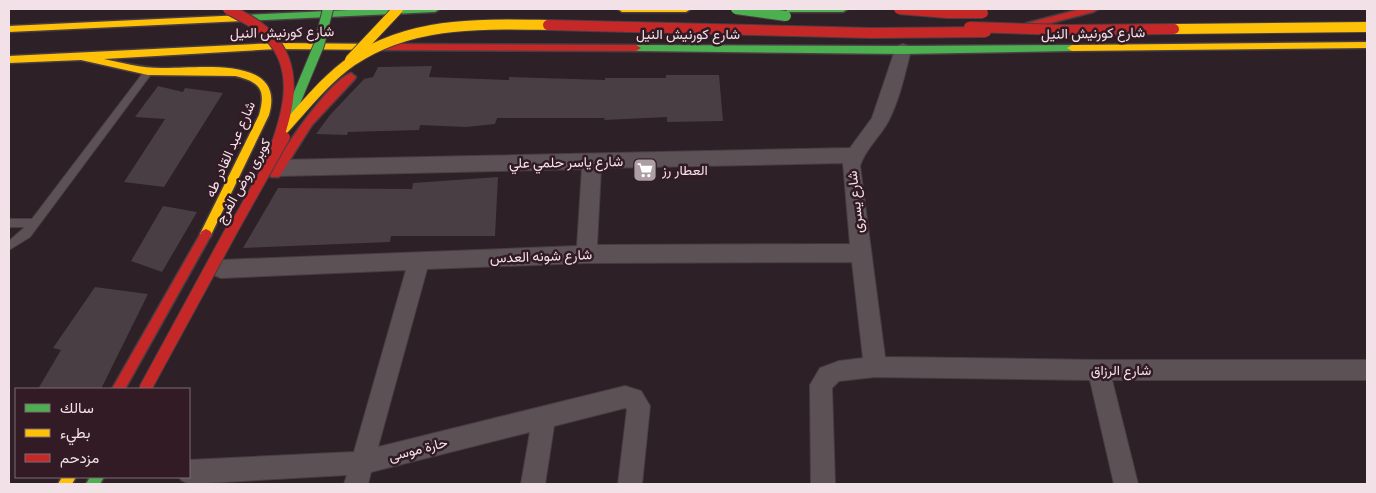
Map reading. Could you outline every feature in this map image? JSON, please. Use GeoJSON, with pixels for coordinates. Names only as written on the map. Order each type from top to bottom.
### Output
{"type":"FeatureCollection","features":[{"type":"Feature","properties":{"kind":"main road"},"geometry":{"type":"LineString","coordinates":[[187,336],[274,163],[287,114],[290,87],[287,64],[277,43],[261,26],[240,13],[228,9]]}},
{"type":"Feature","properties":{"kind":"main road","name":"كوبرى روض الفرج"},"geometry":{"type":"LineString","coordinates":[[135,388],[261,160],[284,129],[319,45],[328,9]]}},
{"type":"Feature","properties":{"kind":"main road","name":"كوبرى روض الفرج"},"geometry":{"type":"LineString","coordinates":[[146,388],[303,112],[398,9]]}},
{"type":"Feature","properties":{"kind":"main road","name":"شارع كورنيش النيل"},"geometry":{"type":"LineString","coordinates":[[9,29],[435,9]]}},
{"type":"Feature","properties":{"kind":"main road","name":"شارع كورنيش النيل"},"geometry":{"type":"LineString","coordinates":[[622,9],[686,9]]}},
{"type":"Feature","properties":{"kind":"main road"},"geometry":{"type":"LineString","coordinates":[[736,9],[820,20],[874,24],[1056,30],[1367,27]]}},
{"type":"Feature","properties":{"kind":"main road","name":"شارع كورنيش النيل"},"geometry":{"type":"LineString","coordinates":[[747,9],[843,9]]}},
{"type":"Feature","properties":{"kind":"main road"},"geometry":{"type":"LineString","coordinates":[[899,9],[948,13],[994,13]]}},
{"type":"Feature","properties":{"kind":"main road"},"geometry":{"type":"LineString","coordinates":[[284,129],[347,64],[363,53],[391,40],[446,25],[499,24],[872,33],[986,32],[1028,26],[1098,11]]}},
{"type":"Feature","properties":{"kind":"main road"},"geometry":{"type":"LineString","coordinates":[[1033,13],[1098,11]]}},
{"type":"Feature","properties":{"kind":"main road"},"geometry":{"type":"LineString","coordinates":[[274,163],[344,82],[380,56],[401,45]]}},
{"type":"Feature","properties":{"kind":"main road","name":"شارع كورنيش النيل"},"geometry":{"type":"LineString","coordinates":[[9,60],[277,46],[401,45],[903,50],[1367,45]]}},
{"type":"Feature","properties":{"kind":"main road","name":"شارع عبد القادر طه"},"geometry":{"type":"LineString","coordinates":[[80,56],[124,67],[148,70],[243,73],[255,77],[263,83],[268,92],[268,103],[216,217],[119,388]]}},
{"type":"Feature","properties":{"kind":"street","name":"شارع يسرى"},"geometry":{"type":"LineString","coordinates":[[875,368],[851,166],[853,155],[876,128],[882,115],[903,50]]}},
{"type":"Feature","properties":{"kind":"street","name":"شارع ياسر حلمي علي"},"geometry":{"type":"LineString","coordinates":[[274,163],[592,161],[853,155]]}},
{"type":"Feature","properties":{"kind":"street"},"geometry":{"type":"LineString","coordinates":[[586,254],[592,161]]}},
{"type":"Feature","properties":{"kind":"street","name":"شارع شونه العدس"},"geometry":{"type":"LineString","coordinates":[[221,269],[586,254],[860,253]]}},
{"type":"Feature","properties":{"kind":"street"},"geometry":{"type":"LineString","coordinates":[[359,474],[419,261]]}},
{"type":"Feature","properties":{"kind":"street","name":"شارع الرزاق"},"geometry":{"type":"LineString","coordinates":[[823,484],[821,385],[828,375],[839,371],[875,368],[1367,370]]}},
{"type":"Feature","properties":{"kind":"street"},"geometry":{"type":"LineString","coordinates":[[1099,370],[1126,484]]}},
{"type":"Feature","properties":{"kind":"street","name":"حارة موسى"},"geometry":{"type":"LineString","coordinates":[[190,472],[359,474],[544,417],[625,397],[633,400],[639,406],[630,484]]}},
{"type":"Feature","properties":{"kind":"street"},"geometry":{"type":"LineString","coordinates":[[533,484],[544,417]]}},
{"type":"Feature","properties":{"kind":"lane"},"geometry":{"type":"LineString","coordinates":[[9,246],[26,234],[148,70]]}},
{"type":"Feature","properties":{"kind":"lane"},"geometry":{"type":"LineString","coordinates":[[9,223],[34,223]]}},
{"type":"Feature","properties":{"kind":"building"},"geometry":{"type":"Polygon","coordinates":[[[432,66],[429,77],[509,80],[509,77],[605,80],[605,78],[666,78],[666,75],[719,75],[723,121],[667,122],[667,117],[604,120],[605,118],[497,118],[495,124],[466,127],[420,125],[419,130],[348,132],[347,135],[316,134],[330,115],[364,79],[373,77],[378,67],[432,66]]]}},
{"type":"Feature","properties":{"kind":"building"},"geometry":{"type":"Polygon","coordinates":[[[158,86],[183,92],[185,88],[223,93],[164,187],[124,182],[165,119],[135,117],[158,86]]]}},
{"type":"Feature","properties":{"kind":"building"},"geometry":{"type":"Polygon","coordinates":[[[498,177],[495,236],[391,236],[390,242],[243,248],[278,188],[412,189],[413,183],[498,177]]]}},
{"type":"Feature","properties":{"kind":"building"},"geometry":{"type":"Polygon","coordinates":[[[163,206],[197,212],[162,272],[131,261],[163,206]]]}},
{"type":"Feature","properties":{"kind":"building"},"geometry":{"type":"Polygon","coordinates":[[[95,287],[148,294],[101,388],[39,388],[61,350],[53,348],[95,287]]]}},
{"type":"Feature","properties":{"kind":"traffic: fast"},"geometry":{"type":"LineString","coordinates":[[287,122],[319,45],[328,9]]}},
{"type":"Feature","properties":{"kind":"traffic: fast"},"geometry":{"type":"LineString","coordinates":[[243,18],[435,9]]}},
{"type":"Feature","properties":{"kind":"traffic: fast"},"geometry":{"type":"LineString","coordinates":[[736,9],[786,16]]}},
{"type":"Feature","properties":{"kind":"traffic: fast"},"geometry":{"type":"LineString","coordinates":[[759,9],[843,9]]}},
{"type":"Feature","properties":{"kind":"traffic: fast"},"geometry":{"type":"LineString","coordinates":[[636,48],[903,50],[1072,48]]}},
{"type":"Feature","properties":{"kind":"traffic: fast"},"geometry":{"type":"LineString","coordinates":[[93,484],[96,478]]}},
{"type":"Feature","properties":{"kind":"traffic: slow"},"geometry":{"type":"LineString","coordinates":[[350,60],[398,9]]}},
{"type":"Feature","properties":{"kind":"traffic: slow"},"geometry":{"type":"LineString","coordinates":[[622,9],[686,9]]}},
{"type":"Feature","properties":{"kind":"traffic: slow"},"geometry":{"type":"LineString","coordinates":[[9,29],[243,18]]}},
{"type":"Feature","properties":{"kind":"traffic: slow"},"geometry":{"type":"LineString","coordinates":[[284,129],[342,69],[373,48],[397,38],[421,31],[446,27],[497,24],[548,25]]}},
{"type":"Feature","properties":{"kind":"traffic: slow"},"geometry":{"type":"LineString","coordinates":[[1174,29],[1367,27]]}},
{"type":"Feature","properties":{"kind":"traffic: slow"},"geometry":{"type":"LineString","coordinates":[[1072,48],[1367,45]]}},
{"type":"Feature","properties":{"kind":"traffic: slow"},"geometry":{"type":"LineString","coordinates":[[9,60],[277,46],[385,47]]}},
{"type":"Feature","properties":{"kind":"traffic: slow"},"geometry":{"type":"LineString","coordinates":[[80,56],[122,67],[148,71],[221,71],[248,75],[258,80],[265,87],[267,101],[264,115],[206,234]]}},
{"type":"Feature","properties":{"kind":"traffic: slow"},"geometry":{"type":"LineString","coordinates":[[65,484],[68,478]]}},
{"type":"Feature","properties":{"kind":"traffic: jam"},"geometry":{"type":"LineString","coordinates":[[228,9],[252,22],[270,37],[282,53],[288,72],[289,91],[286,113],[271,159]]}},
{"type":"Feature","properties":{"kind":"traffic: jam"},"geometry":{"type":"LineString","coordinates":[[899,9],[947,13],[983,13]]}},
{"type":"Feature","properties":{"kind":"traffic: jam"},"geometry":{"type":"LineString","coordinates":[[1027,26],[1093,9]]}},
{"type":"Feature","properties":{"kind":"traffic: jam"},"geometry":{"type":"LineString","coordinates":[[548,25],[872,33],[986,32]]}},
{"type":"Feature","properties":{"kind":"traffic: jam"},"geometry":{"type":"LineString","coordinates":[[969,27],[1065,30],[1174,29]]}},
{"type":"Feature","properties":{"kind":"traffic: jam"},"geometry":{"type":"LineString","coordinates":[[385,47],[636,48]]}},
{"type":"Feature","properties":{"kind":"traffic: jam"},"geometry":{"type":"LineString","coordinates":[[275,174],[309,123],[351,77]]}},
{"type":"Feature","properties":{"kind":"traffic: jam"},"geometry":{"type":"LineString","coordinates":[[146,388],[271,159],[285,137]]}},
{"type":"Feature","properties":{"kind":"traffic: jam"},"geometry":{"type":"LineString","coordinates":[[119,388],[206,234]]}},
{"type":"Feature","properties":{"kind":"place","name":"العطار رز"},"geometry":{"type":"Point","coordinates":[645,170]}}]}
